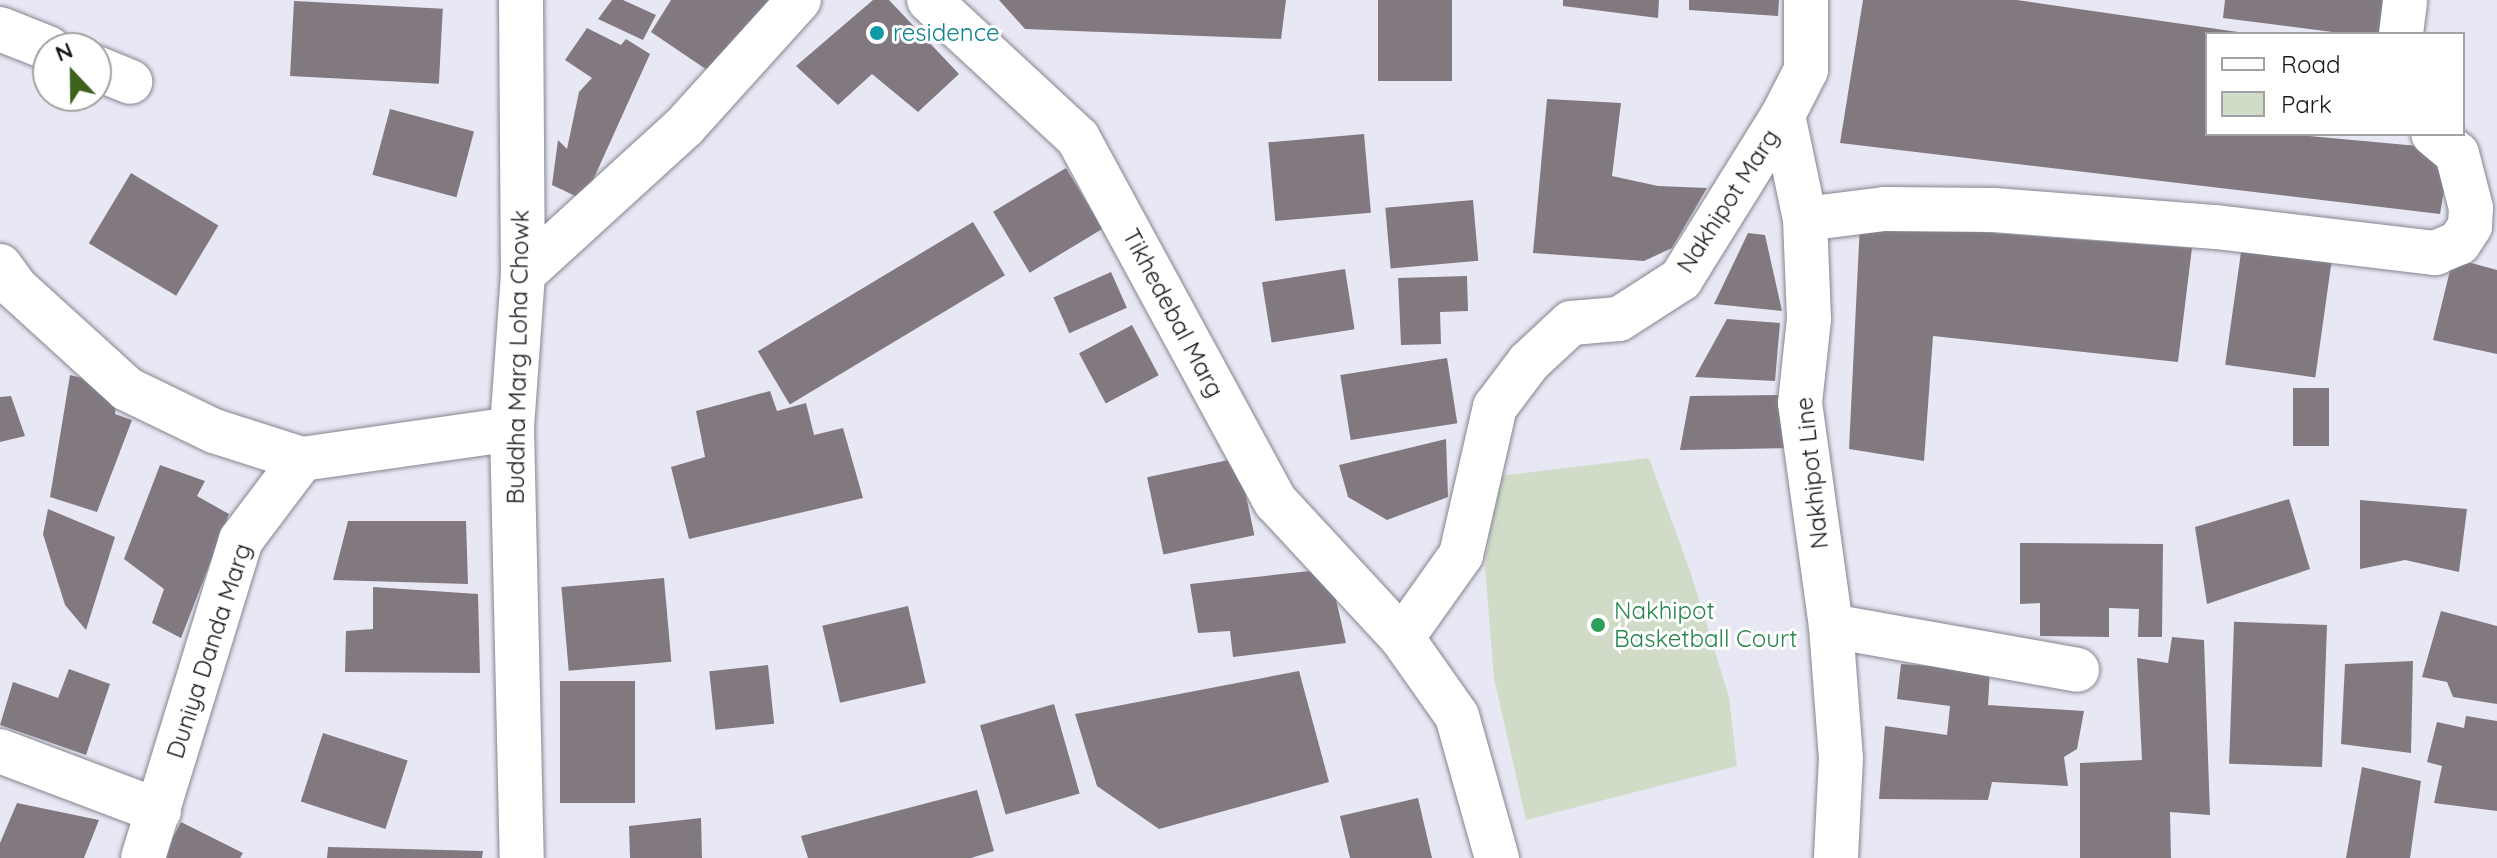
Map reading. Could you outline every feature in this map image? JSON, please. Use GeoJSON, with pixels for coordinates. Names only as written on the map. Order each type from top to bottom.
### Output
{"type":"FeatureCollection","features":[{"type":"Feature","properties":{"kind":"street","name":"Buddha Marg Loha Chowk"},"geometry":{"type":"LineString","coordinates":[[521,0],[523,274],[512,429],[522,858]]}},
{"type":"Feature","properties":{"kind":"street"},"geometry":{"type":"LineString","coordinates":[[523,274],[685,126],[799,0]]}},
{"type":"Feature","properties":{"kind":"street","name":"Tikhedebal Marg"},"geometry":{"type":"LineString","coordinates":[[929,0],[1078,138],[1276,502],[1402,638]]}},
{"type":"Feature","properties":{"kind":"street"},"geometry":{"type":"LineString","coordinates":[[1783,115],[1806,70],[1806,0]]}},
{"type":"Feature","properties":{"kind":"street"},"geometry":{"type":"LineString","coordinates":[[2401,32],[2405,0]]}},
{"type":"Feature","properties":{"kind":"street"},"geometry":{"type":"LineString","coordinates":[[0,29],[32,42]]}},
{"type":"Feature","properties":{"kind":"street","name":"Nakhipot Marg"},"geometry":{"type":"LineString","coordinates":[[1402,638],[1461,555],[1495,407],[1529,362],[1571,323],[1619,319],[1681,279],[1783,115]]}},
{"type":"Feature","properties":{"kind":"street","name":"Nakhipot Line"},"geometry":{"type":"LineString","coordinates":[[1783,115],[1805,219],[1809,319],[1800,403],[1831,626],[1841,758],[1836,858]]}},
{"type":"Feature","properties":{"kind":"street"},"geometry":{"type":"LineString","coordinates":[[1805,219],[1884,209],[1994,210],[2216,227],[2435,253],[2459,243],[2470,226],[2471,208],[2457,154],[2435,136]]}},
{"type":"Feature","properties":{"kind":"street"},"geometry":{"type":"LineString","coordinates":[[0,266],[15,287],[127,389],[214,431],[302,459],[512,429]]}},
{"type":"Feature","properties":{"kind":"street","name":"Duniya Danda Marg"},"geometry":{"type":"LineString","coordinates":[[143,858],[241,540],[302,459]]}},
{"type":"Feature","properties":{"kind":"street"},"geometry":{"type":"LineString","coordinates":[[1831,626],[2077,670]]}},
{"type":"Feature","properties":{"kind":"street"},"geometry":{"type":"LineString","coordinates":[[1402,638],[1457,716],[1497,858]]}},
{"type":"Feature","properties":{"kind":"street"},"geometry":{"type":"LineString","coordinates":[[0,751],[159,811]]}},
{"type":"Feature","properties":{"kind":"green space","name":"Nakhipot Basketball Court"},"geometry":{"type":"Polygon","coordinates":[[[1649,458],[1690,571],[1729,697],[1737,766],[1526,820],[1494,678],[1485,567],[1498,476],[1649,458]]]}},
{"type":"Feature","properties":{"kind":"building"},"geometry":{"type":"Polygon","coordinates":[[[612,0],[623,0],[656,15],[643,40],[598,19],[612,0]]]}},
{"type":"Feature","properties":{"kind":"building"},"geometry":{"type":"Polygon","coordinates":[[[671,0],[772,0],[716,76],[651,32],[671,0]]]}},
{"type":"Feature","properties":{"kind":"building","name":"residence"},"geometry":{"type":"Polygon","coordinates":[[[873,0],[889,0],[959,74],[918,112],[872,74],[838,105],[796,66],[873,0]]]}},
{"type":"Feature","properties":{"kind":"building"},"geometry":{"type":"Polygon","coordinates":[[[999,0],[1286,0],[1281,39],[1025,29],[999,0]]]}},
{"type":"Feature","properties":{"kind":"building"},"geometry":{"type":"Polygon","coordinates":[[[1378,0],[1452,0],[1452,81],[1378,81],[1378,0]]]}},
{"type":"Feature","properties":{"kind":"building"},"geometry":{"type":"Polygon","coordinates":[[[1563,0],[1659,0],[1658,18],[1563,6],[1563,0]]]}},
{"type":"Feature","properties":{"kind":"building"},"geometry":{"type":"Polygon","coordinates":[[[1689,0],[1779,0],[1778,16],[1689,10],[1689,0]]]}},
{"type":"Feature","properties":{"kind":"building"},"geometry":{"type":"Polygon","coordinates":[[[1863,0],[2017,0],[2238,32],[2205,32],[2205,136],[2309,136],[2451,149],[2440,214],[1840,143],[1863,0]]]}},
{"type":"Feature","properties":{"kind":"building"},"geometry":{"type":"Polygon","coordinates":[[[2225,0],[2398,0],[2396,32],[2332,32],[2223,18],[2225,0]]]}},
{"type":"Feature","properties":{"kind":"building"},"geometry":{"type":"Polygon","coordinates":[[[294,1],[443,9],[439,84],[290,76],[294,1]]]}},
{"type":"Feature","properties":{"kind":"building"},"geometry":{"type":"Polygon","coordinates":[[[587,28],[621,45],[626,39],[650,54],[584,200],[552,185],[558,140],[567,149],[579,92],[592,78],[565,60],[587,28]]]}},
{"type":"Feature","properties":{"kind":"building"},"geometry":{"type":"Polygon","coordinates":[[[1547,99],[1621,103],[1612,176],[1658,186],[1707,188],[1672,248],[1644,261],[1533,253],[1547,99]]]}},
{"type":"Feature","properties":{"kind":"building"},"geometry":{"type":"Polygon","coordinates":[[[390,109],[474,132],[456,197],[372,175],[390,109]]]}},
{"type":"Feature","properties":{"kind":"building"},"geometry":{"type":"Polygon","coordinates":[[[1364,134],[1371,213],[1275,221],[1268,142],[1364,134]]]}},
{"type":"Feature","properties":{"kind":"building"},"geometry":{"type":"Polygon","coordinates":[[[1066,168],[1103,229],[1030,273],[993,212],[1066,168]]]}},
{"type":"Feature","properties":{"kind":"building"},"geometry":{"type":"Polygon","coordinates":[[[131,173],[218,226],[176,296],[89,243],[131,173]]]}},
{"type":"Feature","properties":{"kind":"building"},"geometry":{"type":"Polygon","coordinates":[[[1473,200],[1478,261],[1391,268],[1385,208],[1473,200]]]}},
{"type":"Feature","properties":{"kind":"building"},"geometry":{"type":"Polygon","coordinates":[[[973,222],[1005,275],[790,404],[758,351],[973,222]]]}},
{"type":"Feature","properties":{"kind":"building"},"geometry":{"type":"Polygon","coordinates":[[[1860,223],[2192,248],[2178,362],[1933,336],[1924,461],[1849,449],[1860,223]]]}},
{"type":"Feature","properties":{"kind":"building"},"geometry":{"type":"Polygon","coordinates":[[[1748,233],[1765,235],[1782,311],[1714,304],[1748,233]]]}},
{"type":"Feature","properties":{"kind":"building"},"geometry":{"type":"Polygon","coordinates":[[[2243,238],[2333,251],[2315,377],[2225,365],[2243,238]]]}},
{"type":"Feature","properties":{"kind":"building"},"geometry":{"type":"Polygon","coordinates":[[[2453,258],[2497,270],[2497,354],[2433,340],[2453,258]]]}},
{"type":"Feature","properties":{"kind":"building"},"geometry":{"type":"Polygon","coordinates":[[[1345,269],[1355,329],[1272,342],[1262,282],[1345,269]]]}},
{"type":"Feature","properties":{"kind":"building"},"geometry":{"type":"Polygon","coordinates":[[[1111,272],[1127,308],[1069,333],[1053,298],[1111,272]]]}},
{"type":"Feature","properties":{"kind":"building"},"geometry":{"type":"Polygon","coordinates":[[[1467,276],[1468,311],[1440,312],[1441,344],[1401,345],[1398,278],[1467,276]]]}},
{"type":"Feature","properties":{"kind":"building"},"geometry":{"type":"Polygon","coordinates":[[[1727,319],[1780,323],[1775,381],[1695,377],[1727,319]]]}},
{"type":"Feature","properties":{"kind":"building"},"geometry":{"type":"Polygon","coordinates":[[[1132,325],[1159,375],[1106,403],[1079,353],[1132,325]]]}},
{"type":"Feature","properties":{"kind":"building"},"geometry":{"type":"Polygon","coordinates":[[[1447,358],[1457,423],[1351,440],[1340,375],[1447,358]]]}},
{"type":"Feature","properties":{"kind":"building"},"geometry":{"type":"Polygon","coordinates":[[[70,375],[117,387],[115,414],[132,420],[97,512],[50,497],[70,375]]]}},
{"type":"Feature","properties":{"kind":"building"},"geometry":{"type":"Polygon","coordinates":[[[2293,388],[2329,388],[2329,446],[2293,446],[2293,388]]]}},
{"type":"Feature","properties":{"kind":"building"},"geometry":{"type":"Polygon","coordinates":[[[770,391],[777,411],[806,403],[814,435],[843,428],[863,498],[689,539],[671,467],[705,457],[696,411],[770,391]]]}},
{"type":"Feature","properties":{"kind":"building"},"geometry":{"type":"Polygon","coordinates":[[[1780,395],[1791,448],[1680,450],[1690,396],[1780,395]]]}},
{"type":"Feature","properties":{"kind":"building"},"geometry":{"type":"Polygon","coordinates":[[[11,396],[25,436],[0,442],[0,397],[11,396]]]}},
{"type":"Feature","properties":{"kind":"building"},"geometry":{"type":"Polygon","coordinates":[[[1446,439],[1448,497],[1387,520],[1348,497],[1339,465],[1446,439]]]}},
{"type":"Feature","properties":{"kind":"building"},"geometry":{"type":"Polygon","coordinates":[[[1238,458],[1254,535],[1163,555],[1147,477],[1238,458]]]}},
{"type":"Feature","properties":{"kind":"building"},"geometry":{"type":"Polygon","coordinates":[[[160,465],[205,481],[197,496],[229,514],[181,638],[152,623],[164,589],[124,559],[160,465]]]}},
{"type":"Feature","properties":{"kind":"building"},"geometry":{"type":"Polygon","coordinates":[[[2289,499],[2310,569],[2207,604],[2195,527],[2289,499]]]}},
{"type":"Feature","properties":{"kind":"building"},"geometry":{"type":"Polygon","coordinates":[[[2360,500],[2467,509],[2459,572],[2405,560],[2360,569],[2360,500]]]}},
{"type":"Feature","properties":{"kind":"building"},"geometry":{"type":"Polygon","coordinates":[[[48,509],[115,537],[86,630],[65,605],[54,570],[43,534],[48,509]]]}},
{"type":"Feature","properties":{"kind":"building"},"geometry":{"type":"Polygon","coordinates":[[[348,521],[466,521],[468,584],[333,580],[348,521]]]}},
{"type":"Feature","properties":{"kind":"building"},"geometry":{"type":"Polygon","coordinates":[[[2020,543],[2163,544],[2162,637],[2138,637],[2139,609],[2109,608],[2109,637],[2040,636],[2040,603],[2020,604],[2020,543]]]}},
{"type":"Feature","properties":{"kind":"building"},"geometry":{"type":"Polygon","coordinates":[[[1329,569],[1346,643],[1233,657],[1230,631],[1198,633],[1190,584],[1329,569]]]}},
{"type":"Feature","properties":{"kind":"building"},"geometry":{"type":"Polygon","coordinates":[[[664,578],[671,662],[569,671],[561,587],[664,578]]]}},
{"type":"Feature","properties":{"kind":"building"},"geometry":{"type":"Polygon","coordinates":[[[373,587],[478,594],[480,673],[345,672],[346,631],[373,629],[373,587]]]}},
{"type":"Feature","properties":{"kind":"building"},"geometry":{"type":"Polygon","coordinates":[[[908,606],[926,683],[840,703],[822,626],[908,606]]]}},
{"type":"Feature","properties":{"kind":"building"},"geometry":{"type":"Polygon","coordinates":[[[2441,611],[2497,626],[2497,704],[2453,697],[2447,682],[2422,677],[2441,611]]]}},
{"type":"Feature","properties":{"kind":"building"},"geometry":{"type":"Polygon","coordinates":[[[2234,622],[2327,625],[2322,767],[2229,764],[2234,622]]]}},
{"type":"Feature","properties":{"kind":"building"},"geometry":{"type":"Polygon","coordinates":[[[2172,637],[2204,640],[2210,815],[2170,812],[2171,858],[2080,858],[2080,763],[2142,760],[2137,658],[2168,663],[2172,637]]]}},
{"type":"Feature","properties":{"kind":"building"},"geometry":{"type":"Polygon","coordinates":[[[2413,661],[2411,753],[2341,744],[2345,664],[2413,661]]]}},
{"type":"Feature","properties":{"kind":"building"},"geometry":{"type":"Polygon","coordinates":[[[1901,664],[1990,670],[1988,705],[2084,711],[2077,749],[2064,757],[2068,786],[1992,782],[1988,800],[1879,799],[1885,726],[1947,735],[1950,706],[1897,699],[1901,664]]]}},
{"type":"Feature","properties":{"kind":"building"},"geometry":{"type":"Polygon","coordinates":[[[768,665],[774,724],[715,730],[709,671],[768,665]]]}},
{"type":"Feature","properties":{"kind":"building"},"geometry":{"type":"Polygon","coordinates":[[[69,669],[110,684],[86,755],[0,725],[13,682],[58,698],[69,669]]]}},
{"type":"Feature","properties":{"kind":"building"},"geometry":{"type":"Polygon","coordinates":[[[1299,671],[1329,782],[1159,829],[1097,786],[1075,714],[1299,671]]]}},
{"type":"Feature","properties":{"kind":"building"},"geometry":{"type":"Polygon","coordinates":[[[560,681],[635,681],[635,803],[560,803],[560,681]]]}},
{"type":"Feature","properties":{"kind":"building"},"geometry":{"type":"Polygon","coordinates":[[[1054,704],[1080,793],[1006,815],[980,725],[1054,704]]]}},
{"type":"Feature","properties":{"kind":"building"},"geometry":{"type":"Polygon","coordinates":[[[2466,716],[2497,721],[2497,811],[2434,803],[2442,766],[2427,762],[2437,722],[2464,728],[2466,716]]]}},
{"type":"Feature","properties":{"kind":"building"},"geometry":{"type":"Polygon","coordinates":[[[323,733],[408,761],[385,829],[301,801],[323,733]]]}},
{"type":"Feature","properties":{"kind":"building"},"geometry":{"type":"Polygon","coordinates":[[[2362,767],[2421,781],[2410,858],[2346,858],[2362,767]]]}},
{"type":"Feature","properties":{"kind":"building"},"geometry":{"type":"Polygon","coordinates":[[[977,790],[994,851],[971,858],[808,858],[801,836],[977,790]]]}},
{"type":"Feature","properties":{"kind":"building"},"geometry":{"type":"Polygon","coordinates":[[[1418,798],[1432,858],[1350,858],[1340,816],[1418,798]]]}},
{"type":"Feature","properties":{"kind":"building"},"geometry":{"type":"Polygon","coordinates":[[[17,803],[99,820],[84,858],[0,858],[0,843],[17,803]]]}},
{"type":"Feature","properties":{"kind":"building"},"geometry":{"type":"Polygon","coordinates":[[[701,818],[702,858],[630,858],[629,826],[701,818]]]}},
{"type":"Feature","properties":{"kind":"building"},"geometry":{"type":"Polygon","coordinates":[[[181,822],[243,853],[240,858],[162,858],[181,822]]]}},
{"type":"Feature","properties":{"kind":"building"},"geometry":{"type":"Polygon","coordinates":[[[328,847],[483,851],[482,858],[327,858],[328,847]]]}},
{"type":"Feature","properties":{"kind":"place","name":"residence"},"geometry":{"type":"Point","coordinates":[877,33]}},
{"type":"Feature","properties":{"kind":"place","name":"Nakhipot Basketball Court"},"geometry":{"type":"Point","coordinates":[1598,625]}}]}
